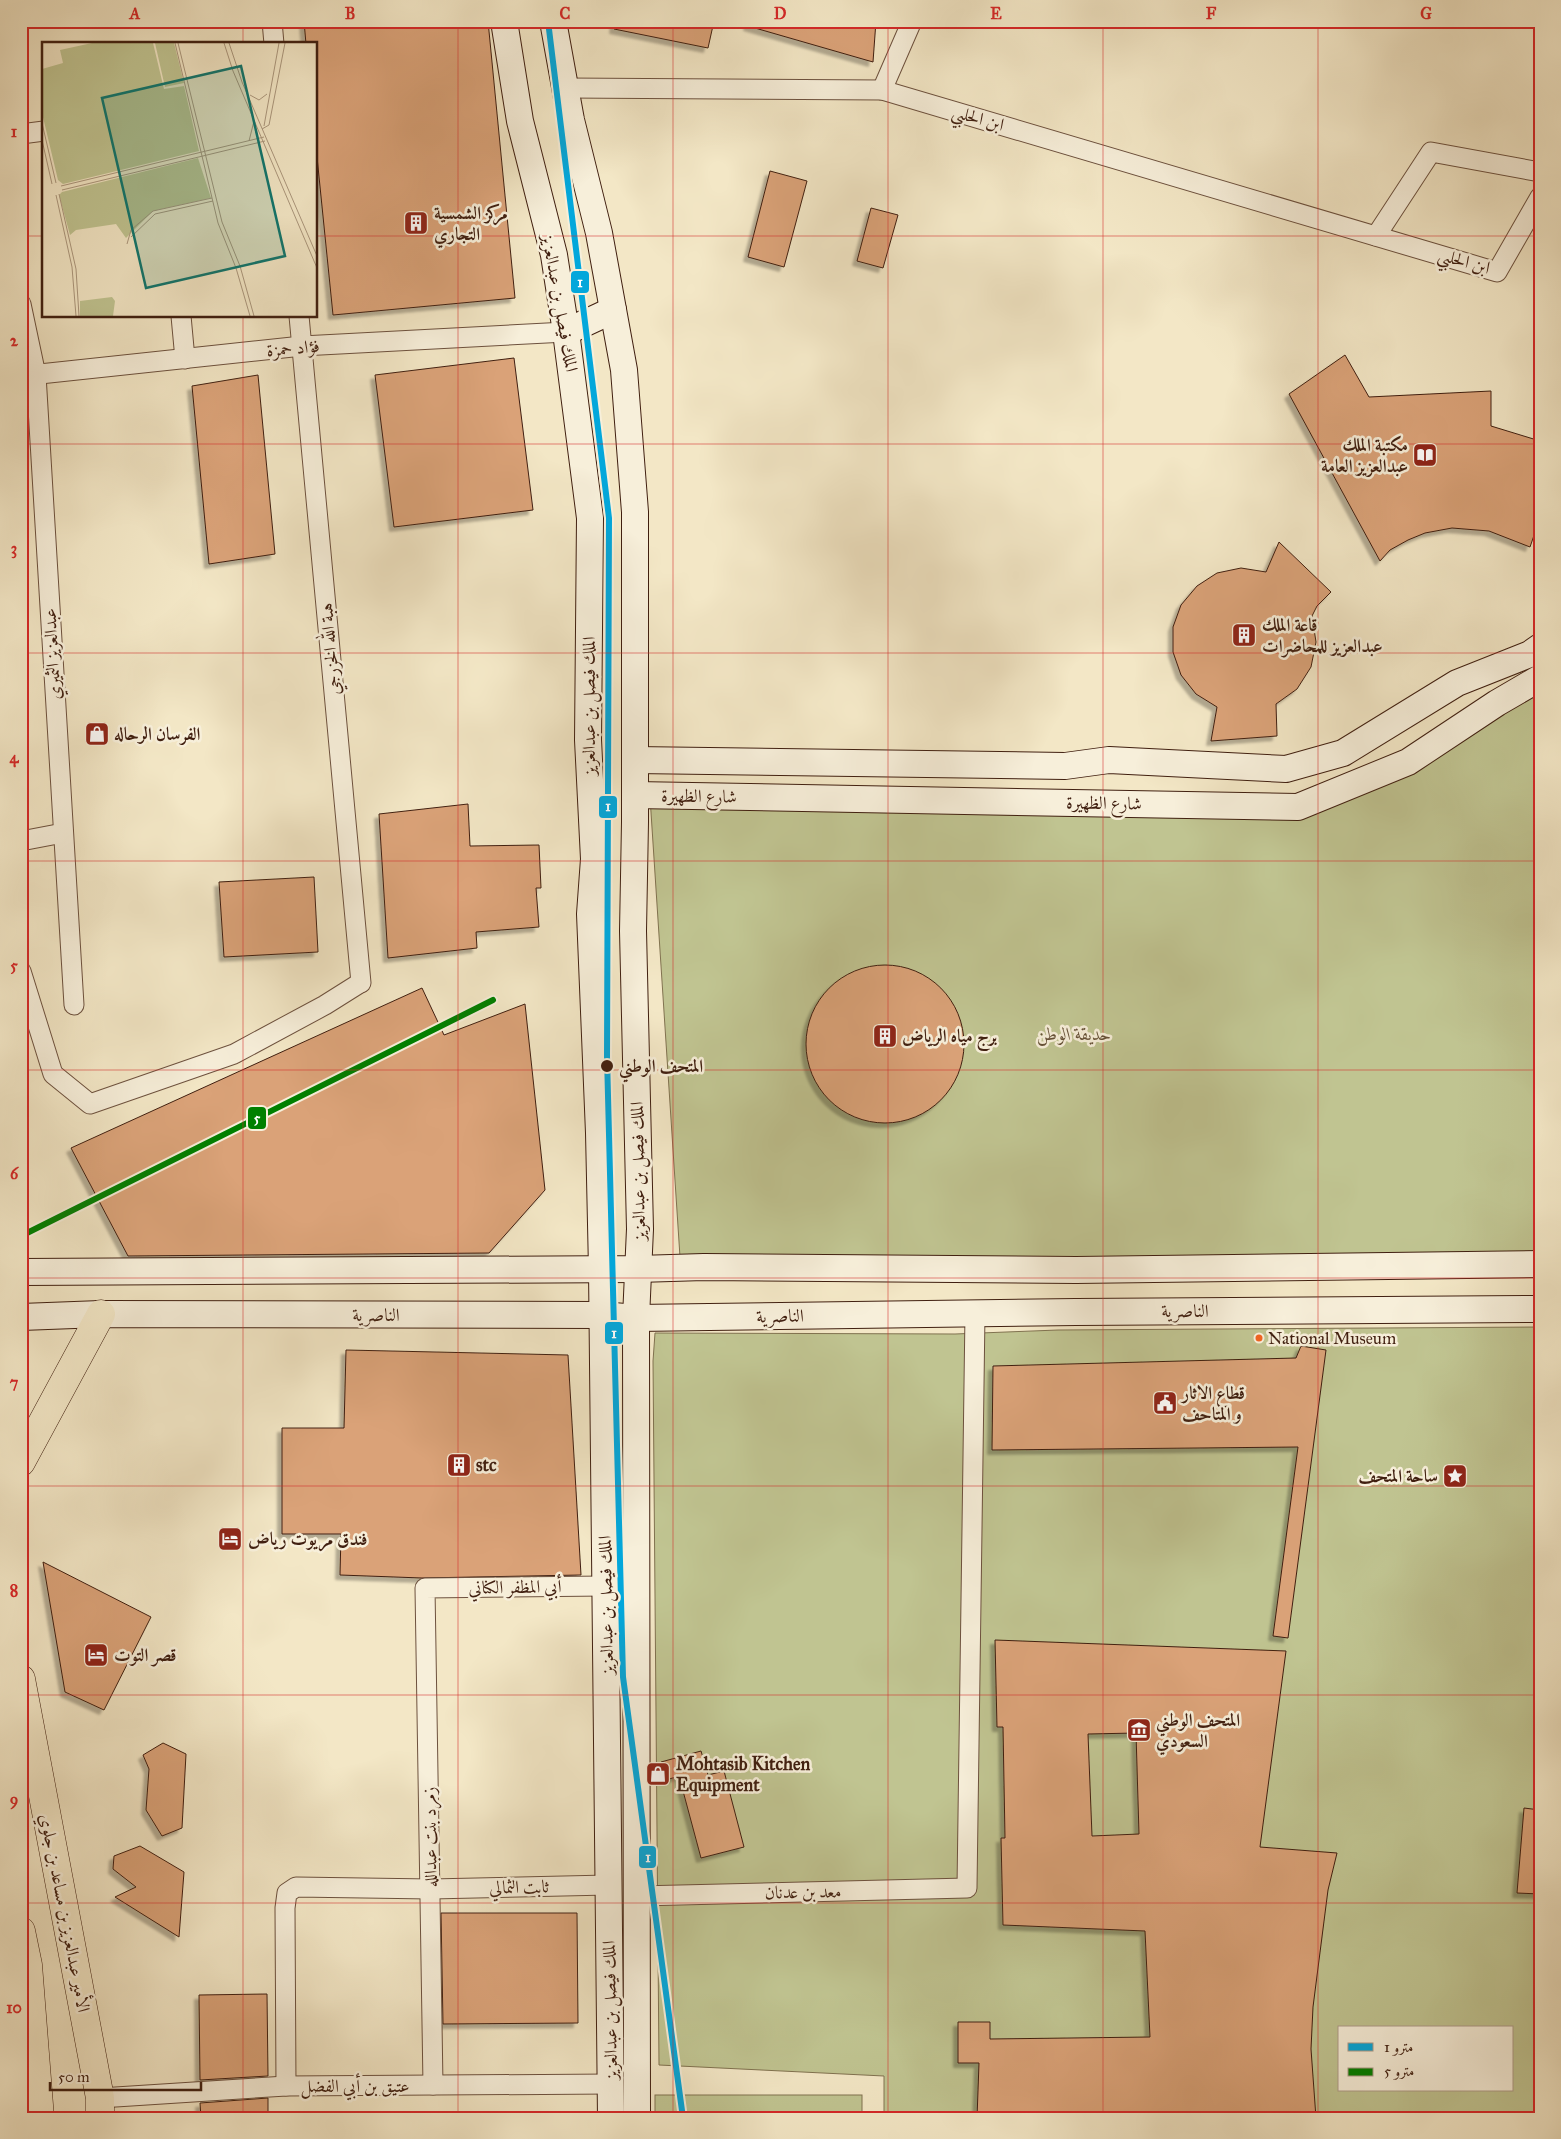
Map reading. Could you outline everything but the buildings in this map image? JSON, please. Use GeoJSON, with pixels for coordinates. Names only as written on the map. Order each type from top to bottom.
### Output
{"type":"FeatureCollection","features":[{"type":"Feature","properties":{"kind":"main road"},"geometry":{"type":"LineString","coordinates":[[21,1462],[101,1314]]}},
{"type":"Feature","properties":{"kind":"main road","name":"الأمير عبدالعزيز بن مساعد بن جلوي"},"geometry":{"type":"LineString","coordinates":[[21,1679],[100,2108]]}},
{"type":"Feature","properties":{"kind":"main road"},"geometry":{"type":"LineString","coordinates":[[21,1931],[25,1954],[40,2118]]}},
{"type":"Feature","properties":{"kind":"street"},"geometry":{"type":"LineString","coordinates":[[272,21],[274,42]]}},
{"type":"Feature","properties":{"kind":"street","name":"الملك فيصل بن عبدالعزيز"},"geometry":{"type":"LineString","coordinates":[[504,21],[520,121],[554,255],[590,518],[588,740],[594,859],[590,914],[599,1133],[602,1269],[611,2118]]}},
{"type":"Feature","properties":{"kind":"street","name":"الملك فيصل بن عبدالعزيز"},"geometry":{"type":"LineString","coordinates":[[553,21],[566,88],[599,233],[624,370],[635,512],[633,931],[640,1229],[636,1318],[637,2118]]}},
{"type":"Feature","properties":{"kind":"street"},"geometry":{"type":"LineString","coordinates":[[882,90],[912,21]]}},
{"type":"Feature","properties":{"kind":"street","name":"ابن الحلبي"},"geometry":{"type":"LineString","coordinates":[[566,88],[882,90],[1497,272],[1540,196]]}},
{"type":"Feature","properties":{"kind":"street"},"geometry":{"type":"LineString","coordinates":[[21,134],[42,131]]}},
{"type":"Feature","properties":{"kind":"street"},"geometry":{"type":"LineString","coordinates":[[1376,236],[1431,152],[1540,172]]}},
{"type":"Feature","properties":{"kind":"street","name":"عبدالعزيز الثميري"},"geometry":{"type":"LineString","coordinates":[[21,304],[29,376],[74,1005]]}},
{"type":"Feature","properties":{"kind":"street"},"geometry":{"type":"LineString","coordinates":[[566,332],[613,310]]}},
{"type":"Feature","properties":{"kind":"street"},"geometry":{"type":"LineString","coordinates":[[181,318],[185,359]]}},
{"type":"Feature","properties":{"kind":"street","name":"هبة الله الخزرجي"},"geometry":{"type":"LineString","coordinates":[[21,971],[53,1074],[90,1104],[234,1054],[325,1005],[361,983],[299,318]]}},
{"type":"Feature","properties":{"kind":"street","name":"فؤاد حمزة"},"geometry":{"type":"LineString","coordinates":[[29,376],[302,346],[566,332]]}},
{"type":"Feature","properties":{"kind":"street","name":"شارع الظهيرة"},"geometry":{"type":"LineString","coordinates":[[635,760],[1065,766],[1109,760],[1286,769],[1343,752],[1456,683],[1530,654],[1540,647]]}},
{"type":"Feature","properties":{"kind":"street","name":"شارع الظهيرة"},"geometry":{"type":"LineString","coordinates":[[635,795],[1298,807],[1408,762],[1497,703],[1540,678]]}},
{"type":"Feature","properties":{"kind":"street"},"geometry":{"type":"LineString","coordinates":[[21,841],[63,834]]}},
{"type":"Feature","properties":{"kind":"street"},"geometry":{"type":"LineString","coordinates":[[21,1272],[638,1269],[704,1267],[1076,1270],[1540,1264]]}},
{"type":"Feature","properties":{"kind":"street"},"geometry":{"type":"LineString","coordinates":[[1076,1270],[1055,1275],[1050,1279],[1046,1291],[1051,1304],[1056,1308],[1076,1312]]}},
{"type":"Feature","properties":{"kind":"street","name":"الناصرية"},"geometry":{"type":"LineString","coordinates":[[21,1317],[101,1314],[602,1315],[636,1318],[975,1313],[1540,1309]]}},
{"type":"Feature","properties":{"kind":"street","name":"معد بن عدنان"},"geometry":{"type":"LineString","coordinates":[[638,1896],[967,1888],[975,1313]]}},
{"type":"Feature","properties":{"kind":"street","name":"أبي المظفر الكناني"},"geometry":{"type":"LineString","coordinates":[[425,1588],[606,1586]]}},
{"type":"Feature","properties":{"kind":"street","name":"زمرد بنت عبدالله"},"geometry":{"type":"LineString","coordinates":[[425,1588],[433,2085]]}},
{"type":"Feature","properties":{"kind":"street","name":"ثابت الثمالي"},"geometry":{"type":"LineString","coordinates":[[286,2086],[285,1908],[287,1893],[296,1887],[431,1889],[608,1885]]}},
{"type":"Feature","properties":{"kind":"street","name":"عتيق بن أبي الفضل"},"geometry":{"type":"LineString","coordinates":[[100,2108],[286,2086],[611,2084]]}},
{"type":"Feature","properties":{"kind":"green space","name":"حديقة الوطن"},"geometry":{"type":"Polygon","coordinates":[[[1540,676],[1540,1260],[680,1257],[650,797],[1299,803],[1409,759],[1540,676]]]}},
{"type":"Feature","properties":{"kind":"green space"},"geometry":{"type":"Polygon","coordinates":[[[1540,1327],[1540,2118],[884,2118],[884,2076],[659,2065],[653,1361],[655,1333],[955,1334],[1058,1330],[1540,1327]]]}},
{"type":"Feature","properties":{"kind":"green space"},"geometry":{"type":"Polygon","coordinates":[[[655,2095],[862,2095],[862,2118],[655,2118],[655,2095]]]}},
{"type":"Feature","properties":{"kind":"metro line","name":"1"},"geometry":{"type":"LineString","coordinates":[[548,21],[609,518],[607,1057],[623,1677],[683,2118]]}},
{"type":"Feature","properties":{"kind":"metro line","name":"5"},"geometry":{"type":"LineString","coordinates":[[21,1236],[493,1000]]}},
{"type":"Feature","properties":{"kind":"place","name":"مركز الشمسية التجاري"},"geometry":{"type":"Point","coordinates":[416,223]}},
{"type":"Feature","properties":{"kind":"place","name":"مكتبة الملك عبدالعزيز العامة"},"geometry":{"type":"Point","coordinates":[1425,455]}},
{"type":"Feature","properties":{"kind":"place","name":"قاعة الملك عبدالعزيز للمحاضرات"},"geometry":{"type":"Point","coordinates":[1244,635]}},
{"type":"Feature","properties":{"kind":"place","name":"الفرسان الرحاله"},"geometry":{"type":"Point","coordinates":[97,734]}},
{"type":"Feature","properties":{"kind":"place","name":"برج مياه الرياض"},"geometry":{"type":"Point","coordinates":[885,1036]}},
{"type":"Feature","properties":{"kind":"place","name":"المتحف الوطني"},"geometry":{"type":"Point","coordinates":[607,1066]}},
{"type":"Feature","properties":{"kind":"place","name":"National Museum"},"geometry":{"type":"Point","coordinates":[1259,1338]}},
{"type":"Feature","properties":{"kind":"place","name":"قطاع الاثار و المتاحف"},"geometry":{"type":"Point","coordinates":[1165,1403]}},
{"type":"Feature","properties":{"kind":"place","name":"stc"},"geometry":{"type":"Point","coordinates":[459,1465]}},
{"type":"Feature","properties":{"kind":"place","name":"ساحة المتحف"},"geometry":{"type":"Point","coordinates":[1455,1476]}},
{"type":"Feature","properties":{"kind":"place","name":"فندق مريوت رياض"},"geometry":{"type":"Point","coordinates":[230,1539]}},
{"type":"Feature","properties":{"kind":"place","name":"قصر التوت"},"geometry":{"type":"Point","coordinates":[96,1655]}},
{"type":"Feature","properties":{"kind":"place","name":"المتحف الوطني السعودي"},"geometry":{"type":"Point","coordinates":[1139,1730]}},
{"type":"Feature","properties":{"kind":"place","name":"Mohtasib Kitchen Equipment"},"geometry":{"type":"Point","coordinates":[658,1774]}}]}
